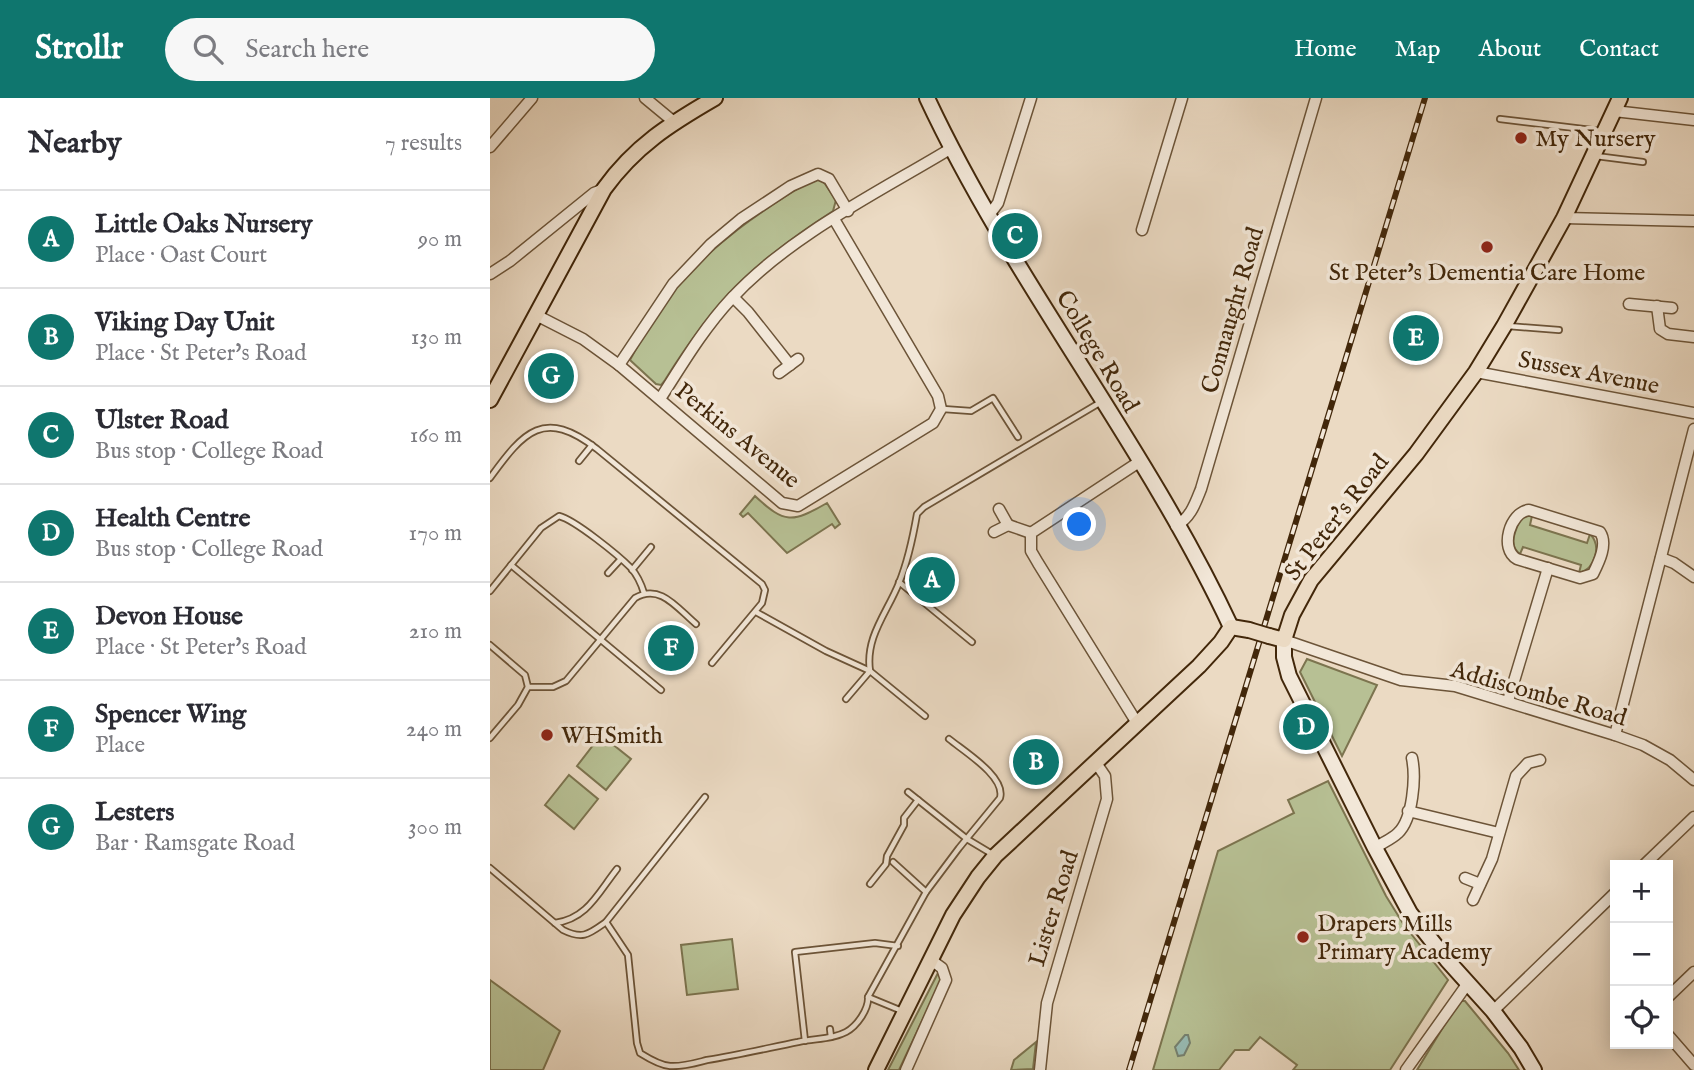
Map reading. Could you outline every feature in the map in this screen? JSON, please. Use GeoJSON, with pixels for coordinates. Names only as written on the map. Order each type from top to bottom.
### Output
{"type":"FeatureCollection","features":[{"type":"Feature","properties":{"kind":"main road"},"geometry":{"type":"LineString","coordinates":[[490,400],[604,188],[638,148],[674,122],[715,98]]}},
{"type":"Feature","properties":{"kind":"main road","name":"College Road"},"geometry":{"type":"LineString","coordinates":[[927,98],[950,149],[1177,526],[1231,627]]}},
{"type":"Feature","properties":{"kind":"main road","name":"St Peter's Road"},"geometry":{"type":"LineString","coordinates":[[1284,640],[1292,615],[1311,580],[1416,454],[1476,372],[1564,218],[1617,104]]}},
{"type":"Feature","properties":{"kind":"main road"},"geometry":{"type":"LineString","coordinates":[[876,1070],[953,915],[995,856],[1209,656],[1231,627],[1284,640],[1284,657],[1289,676],[1410,913],[1493,1011],[1534,1070]]}},
{"type":"Feature","properties":{"kind":"street"},"geometry":{"type":"LineString","coordinates":[[490,147],[532,98]]}},
{"type":"Feature","properties":{"kind":"street"},"geometry":{"type":"LineString","coordinates":[[645,98],[674,122]]}},
{"type":"Feature","properties":{"kind":"street"},"geometry":{"type":"LineString","coordinates":[[989,215],[998,203],[1031,98]]}},
{"type":"Feature","properties":{"kind":"street"},"geometry":{"type":"LineString","coordinates":[[1142,230],[1182,98]]}},
{"type":"Feature","properties":{"kind":"street","name":"Connaught Road"},"geometry":{"type":"LineString","coordinates":[[1177,526],[1192,512],[1201,489],[1315,98]]}},
{"type":"Feature","properties":{"kind":"street"},"geometry":{"type":"LineString","coordinates":[[1617,104],[1694,120]]}},
{"type":"Feature","properties":{"kind":"street"},"geometry":{"type":"LineString","coordinates":[[660,399],[699,340],[733,297],[793,244],[950,149]]}},
{"type":"Feature","properties":{"kind":"street"},"geometry":{"type":"LineString","coordinates":[[620,365],[673,284],[711,244],[741,219],[792,186],[818,174],[829,178],[848,211]]}},
{"type":"Feature","properties":{"kind":"street"},"geometry":{"type":"LineString","coordinates":[[490,274],[604,188]]}},
{"type":"Feature","properties":{"kind":"street"},"geometry":{"type":"LineString","coordinates":[[1564,218],[1694,221]]}},
{"type":"Feature","properties":{"kind":"street"},"geometry":{"type":"LineString","coordinates":[[834,219],[938,396],[941,409]]}},
{"type":"Feature","properties":{"kind":"street"},"geometry":{"type":"LineString","coordinates":[[733,297],[794,362],[779,373]]}},
{"type":"Feature","properties":{"kind":"street"},"geometry":{"type":"LineString","coordinates":[[1629,303],[1672,308]]}},
{"type":"Feature","properties":{"kind":"street"},"geometry":{"type":"LineString","coordinates":[[1657,306],[1660,329],[1668,334],[1694,337]]}},
{"type":"Feature","properties":{"kind":"street","name":"Perkins Avenue"},"geometry":{"type":"LineString","coordinates":[[536,315],[583,339],[620,365],[782,503],[792,507],[804,505],[933,424],[941,409]]}},
{"type":"Feature","properties":{"kind":"street","name":"Sussex Avenue"},"geometry":{"type":"LineString","coordinates":[[1476,372],[1694,413]]}},
{"type":"Feature","properties":{"kind":"street"},"geometry":{"type":"LineString","coordinates":[[1615,735],[1694,429]]}},
{"type":"Feature","properties":{"kind":"street"},"geometry":{"type":"LineString","coordinates":[[1031,533],[1139,462]]}},
{"type":"Feature","properties":{"kind":"street"},"geometry":{"type":"LineString","coordinates":[[999,509],[1008,525],[1031,533]]}},
{"type":"Feature","properties":{"kind":"street"},"geometry":{"type":"LineString","coordinates":[[1529,510],[1597,530],[1602,535],[1604,545],[1595,570],[1589,577],[1580,578],[1548,568],[1513,557],[1507,550],[1506,545],[1516,516],[1520,512],[1529,510]]}},
{"type":"Feature","properties":{"kind":"street"},"geometry":{"type":"LineString","coordinates":[[994,532],[1008,525]]}},
{"type":"Feature","properties":{"kind":"street"},"geometry":{"type":"LineString","coordinates":[[1031,533],[1031,551],[1137,723]]}},
{"type":"Feature","properties":{"kind":"street"},"geometry":{"type":"LineString","coordinates":[[1661,558],[1674,563],[1694,578]]}},
{"type":"Feature","properties":{"kind":"street"},"geometry":{"type":"LineString","coordinates":[[1508,701],[1548,568]]}},
{"type":"Feature","properties":{"kind":"street","name":"Addiscombe Road"},"geometry":{"type":"LineString","coordinates":[[1284,640],[1401,680],[1455,686],[1615,735],[1643,745],[1671,760],[1694,780]]}},
{"type":"Feature","properties":{"kind":"street"},"geometry":{"type":"LineString","coordinates":[[1375,848],[1399,832],[1408,811],[1415,772],[1412,758]]}},
{"type":"Feature","properties":{"kind":"street"},"geometry":{"type":"LineString","coordinates":[[1474,900],[1492,859],[1516,776],[1528,764],[1540,760]]}},
{"type":"Feature","properties":{"kind":"street","name":"Lister Road"},"geometry":{"type":"LineString","coordinates":[[1041,1070],[1046,1003],[1107,799],[1105,776],[1096,763]]}},
{"type":"Feature","properties":{"kind":"street"},"geometry":{"type":"LineString","coordinates":[[1408,811],[1499,833]]}},
{"type":"Feature","properties":{"kind":"street"},"geometry":{"type":"LineString","coordinates":[[1649,860],[1694,817]]}},
{"type":"Feature","properties":{"kind":"street"},"geometry":{"type":"LineString","coordinates":[[1465,878],[1480,884]]}},
{"type":"Feature","properties":{"kind":"street"},"geometry":{"type":"LineString","coordinates":[[1493,1011],[1610,898]]}},
{"type":"Feature","properties":{"kind":"street"},"geometry":{"type":"LineString","coordinates":[[906,1070],[946,979],[942,968],[931,960]]}},
{"type":"Feature","properties":{"kind":"street"},"geometry":{"type":"LineString","coordinates":[[1673,992],[1694,972]]}},
{"type":"Feature","properties":{"kind":"street"},"geometry":{"type":"LineString","coordinates":[[1406,1070],[1468,984]]}},
{"type":"Feature","properties":{"kind":"street"},"geometry":{"type":"LineString","coordinates":[[1673,1041],[1694,1065]]}},
{"type":"Feature","properties":{"kind":"lane"},"geometry":{"type":"LineString","coordinates":[[1500,119],[1605,132]]}},
{"type":"Feature","properties":{"kind":"lane"},"geometry":{"type":"LineString","coordinates":[[1594,156],[1643,162]]}},
{"type":"Feature","properties":{"kind":"lane"},"geometry":{"type":"LineString","coordinates":[[1504,326],[1559,330]]}},
{"type":"Feature","properties":{"kind":"lane"},"geometry":{"type":"LineString","coordinates":[[941,409],[971,411],[993,398],[1018,437]]}},
{"type":"Feature","properties":{"kind":"lane"},"geometry":{"type":"LineString","coordinates":[[846,699],[870,671],[874,632],[899,582],[915,533],[917,514],[1102,401]]}},
{"type":"Feature","properties":{"kind":"lane"},"geometry":{"type":"LineString","coordinates":[[490,478],[523,436],[536,431],[562,428],[592,445],[762,584],[765,596],[755,612],[712,663]]}},
{"type":"Feature","properties":{"kind":"lane"},"geometry":{"type":"LineString","coordinates":[[579,461],[592,445]]}},
{"type":"Feature","properties":{"kind":"lane"},"geometry":{"type":"LineString","coordinates":[[490,591],[541,528],[559,516],[573,522],[632,570],[644,593]]}},
{"type":"Feature","properties":{"kind":"lane"},"geometry":{"type":"LineString","coordinates":[[632,570],[651,547]]}},
{"type":"Feature","properties":{"kind":"lane"},"geometry":{"type":"LineString","coordinates":[[608,573],[620,560]]}},
{"type":"Feature","properties":{"kind":"lane"},"geometry":{"type":"LineString","coordinates":[[510,565],[661,690]]}},
{"type":"Feature","properties":{"kind":"lane"},"geometry":{"type":"LineString","coordinates":[[899,582],[972,642]]}},
{"type":"Feature","properties":{"kind":"lane"},"geometry":{"type":"LineString","coordinates":[[528,687],[560,685],[635,598],[644,593],[660,594],[696,624]]}},
{"type":"Feature","properties":{"kind":"lane"},"geometry":{"type":"LineString","coordinates":[[755,612],[826,651],[870,671],[925,716]]}},
{"type":"Feature","properties":{"kind":"lane"},"geometry":{"type":"LineString","coordinates":[[490,645],[525,675],[528,687],[518,705],[490,738]]}},
{"type":"Feature","properties":{"kind":"lane"},"geometry":{"type":"LineString","coordinates":[[606,922],[628,955],[640,1053],[668,1066],[740,1056],[848,1031],[868,1004],[868,997],[926,892],[1000,798],[1002,792],[998,780],[949,739]]}},
{"type":"Feature","properties":{"kind":"lane"},"geometry":{"type":"LineString","coordinates":[[908,792],[967,839],[995,856]]}},
{"type":"Feature","properties":{"kind":"lane"},"geometry":{"type":"LineString","coordinates":[[490,868],[554,923],[574,936],[588,934],[606,922],[705,797]]}},
{"type":"Feature","properties":{"kind":"lane"},"geometry":{"type":"LineString","coordinates":[[870,884],[886,864],[887,856],[904,825],[904,818],[918,800]]}},
{"type":"Feature","properties":{"kind":"lane"},"geometry":{"type":"LineString","coordinates":[[893,862],[926,892]]}},
{"type":"Feature","properties":{"kind":"lane"},"geometry":{"type":"LineString","coordinates":[[554,923],[574,919],[583,912],[617,869]]}},
{"type":"Feature","properties":{"kind":"lane"},"geometry":{"type":"LineString","coordinates":[[805,1041],[794,952],[875,943],[898,946]]}},
{"type":"Feature","properties":{"kind":"lane"},"geometry":{"type":"LineString","coordinates":[[868,997],[905,1012]]}},
{"type":"Feature","properties":{"kind":"lane"},"geometry":{"type":"LineString","coordinates":[[830,1030],[831,1037]]}},
{"type":"Feature","properties":{"kind":"green space"},"geometry":{"type":"Polygon","coordinates":[[[814,179],[823,181],[836,200],[833,211],[781,247],[738,285],[701,327],[661,385],[656,384],[630,360],[666,300],[687,275],[721,243],[756,216],[814,179]]]}},
{"type":"Feature","properties":{"kind":"green space"},"geometry":{"type":"Polygon","coordinates":[[[755,496],[774,512],[789,517],[797,517],[827,503],[840,524],[835,528],[832,524],[787,553],[748,513],[743,517],[740,514],[755,496]]]}},
{"type":"Feature","properties":{"kind":"green space"},"geometry":{"type":"Polygon","coordinates":[[[1532,516],[1530,525],[1587,543],[1590,534],[1596,545],[1593,562],[1585,571],[1579,573],[1581,565],[1523,547],[1520,554],[1513,542],[1520,519],[1532,516]]]}},
{"type":"Feature","properties":{"kind":"green space"},"geometry":{"type":"Polygon","coordinates":[[[1307,659],[1377,685],[1342,756],[1300,672],[1307,659]]]}},
{"type":"Feature","properties":{"kind":"green space"},"geometry":{"type":"Polygon","coordinates":[[[601,735],[631,759],[606,790],[577,766],[601,735]]]}},
{"type":"Feature","properties":{"kind":"green space"},"geometry":{"type":"Polygon","coordinates":[[[569,775],[598,799],[574,829],[545,805],[569,775]]]}},
{"type":"Feature","properties":{"kind":"green space","name":"Drapers Mills Primary Academy"},"geometry":{"type":"Polygon","coordinates":[[[1328,781],[1386,896],[1404,925],[1448,980],[1390,1070],[1293,1070],[1297,1065],[1260,1037],[1249,1050],[1235,1050],[1219,1070],[1153,1070],[1218,851],[1294,813],[1288,800],[1328,781]]]}},
{"type":"Feature","properties":{"kind":"green space"},"geometry":{"type":"Polygon","coordinates":[[[732,939],[738,989],[687,995],[681,945],[732,939]]]}},
{"type":"Feature","properties":{"kind":"green space"},"geometry":{"type":"Polygon","coordinates":[[[938,973],[941,977],[939,985],[899,1070],[888,1070],[938,973]]]}},
{"type":"Feature","properties":{"kind":"green space"},"geometry":{"type":"Polygon","coordinates":[[[490,980],[560,1031],[543,1070],[490,1070],[490,980]]]}},
{"type":"Feature","properties":{"kind":"green space"},"geometry":{"type":"Polygon","coordinates":[[[1459,1001],[1465,1001],[1519,1070],[1417,1070],[1459,1001]]]}},
{"type":"Feature","properties":{"kind":"green space"},"geometry":{"type":"Polygon","coordinates":[[[1036,1042],[1033,1069],[1011,1070],[1014,1060],[1036,1042]]]}},
{"type":"Feature","properties":{"kind":"water"},"geometry":{"type":"Polygon","coordinates":[[[1188,1035],[1190,1043],[1184,1055],[1178,1056],[1175,1047],[1188,1035]]]}},
{"type":"Feature","properties":{"kind":"railway"},"geometry":{"type":"LineString","coordinates":[[1129,1070],[1425,98]]}},
{"type":"Feature","properties":{"kind":"place","name":"My Nursery"},"geometry":{"type":"Point","coordinates":[1521,138]}},
{"type":"Feature","properties":{"kind":"place","name":"Ulster Road"},"geometry":{"type":"Point","coordinates":[1015,236]}},
{"type":"Feature","properties":{"kind":"place","name":"St Peter's Dementia Care Home"},"geometry":{"type":"Point","coordinates":[1487,247]}},
{"type":"Feature","properties":{"kind":"place","name":"Devon House"},"geometry":{"type":"Point","coordinates":[1416,338]}},
{"type":"Feature","properties":{"kind":"place","name":"Lesters"},"geometry":{"type":"Point","coordinates":[551,376]}},
{"type":"Feature","properties":{"kind":"place","name":"Little Oaks Nursery"},"geometry":{"type":"Point","coordinates":[932,580]}},
{"type":"Feature","properties":{"kind":"place","name":"Spencer Wing"},"geometry":{"type":"Point","coordinates":[671,648]}},
{"type":"Feature","properties":{"kind":"place","name":"Health Centre"},"geometry":{"type":"Point","coordinates":[1306,727]}},
{"type":"Feature","properties":{"kind":"place","name":"WHSmith"},"geometry":{"type":"Point","coordinates":[547,735]}},
{"type":"Feature","properties":{"kind":"place","name":"Viking Day Unit"},"geometry":{"type":"Point","coordinates":[1036,762]}},
{"type":"Feature","properties":{"kind":"place","name":"Drapers Mills Primary Academy"},"geometry":{"type":"Point","coordinates":[1303,937]}}]}
